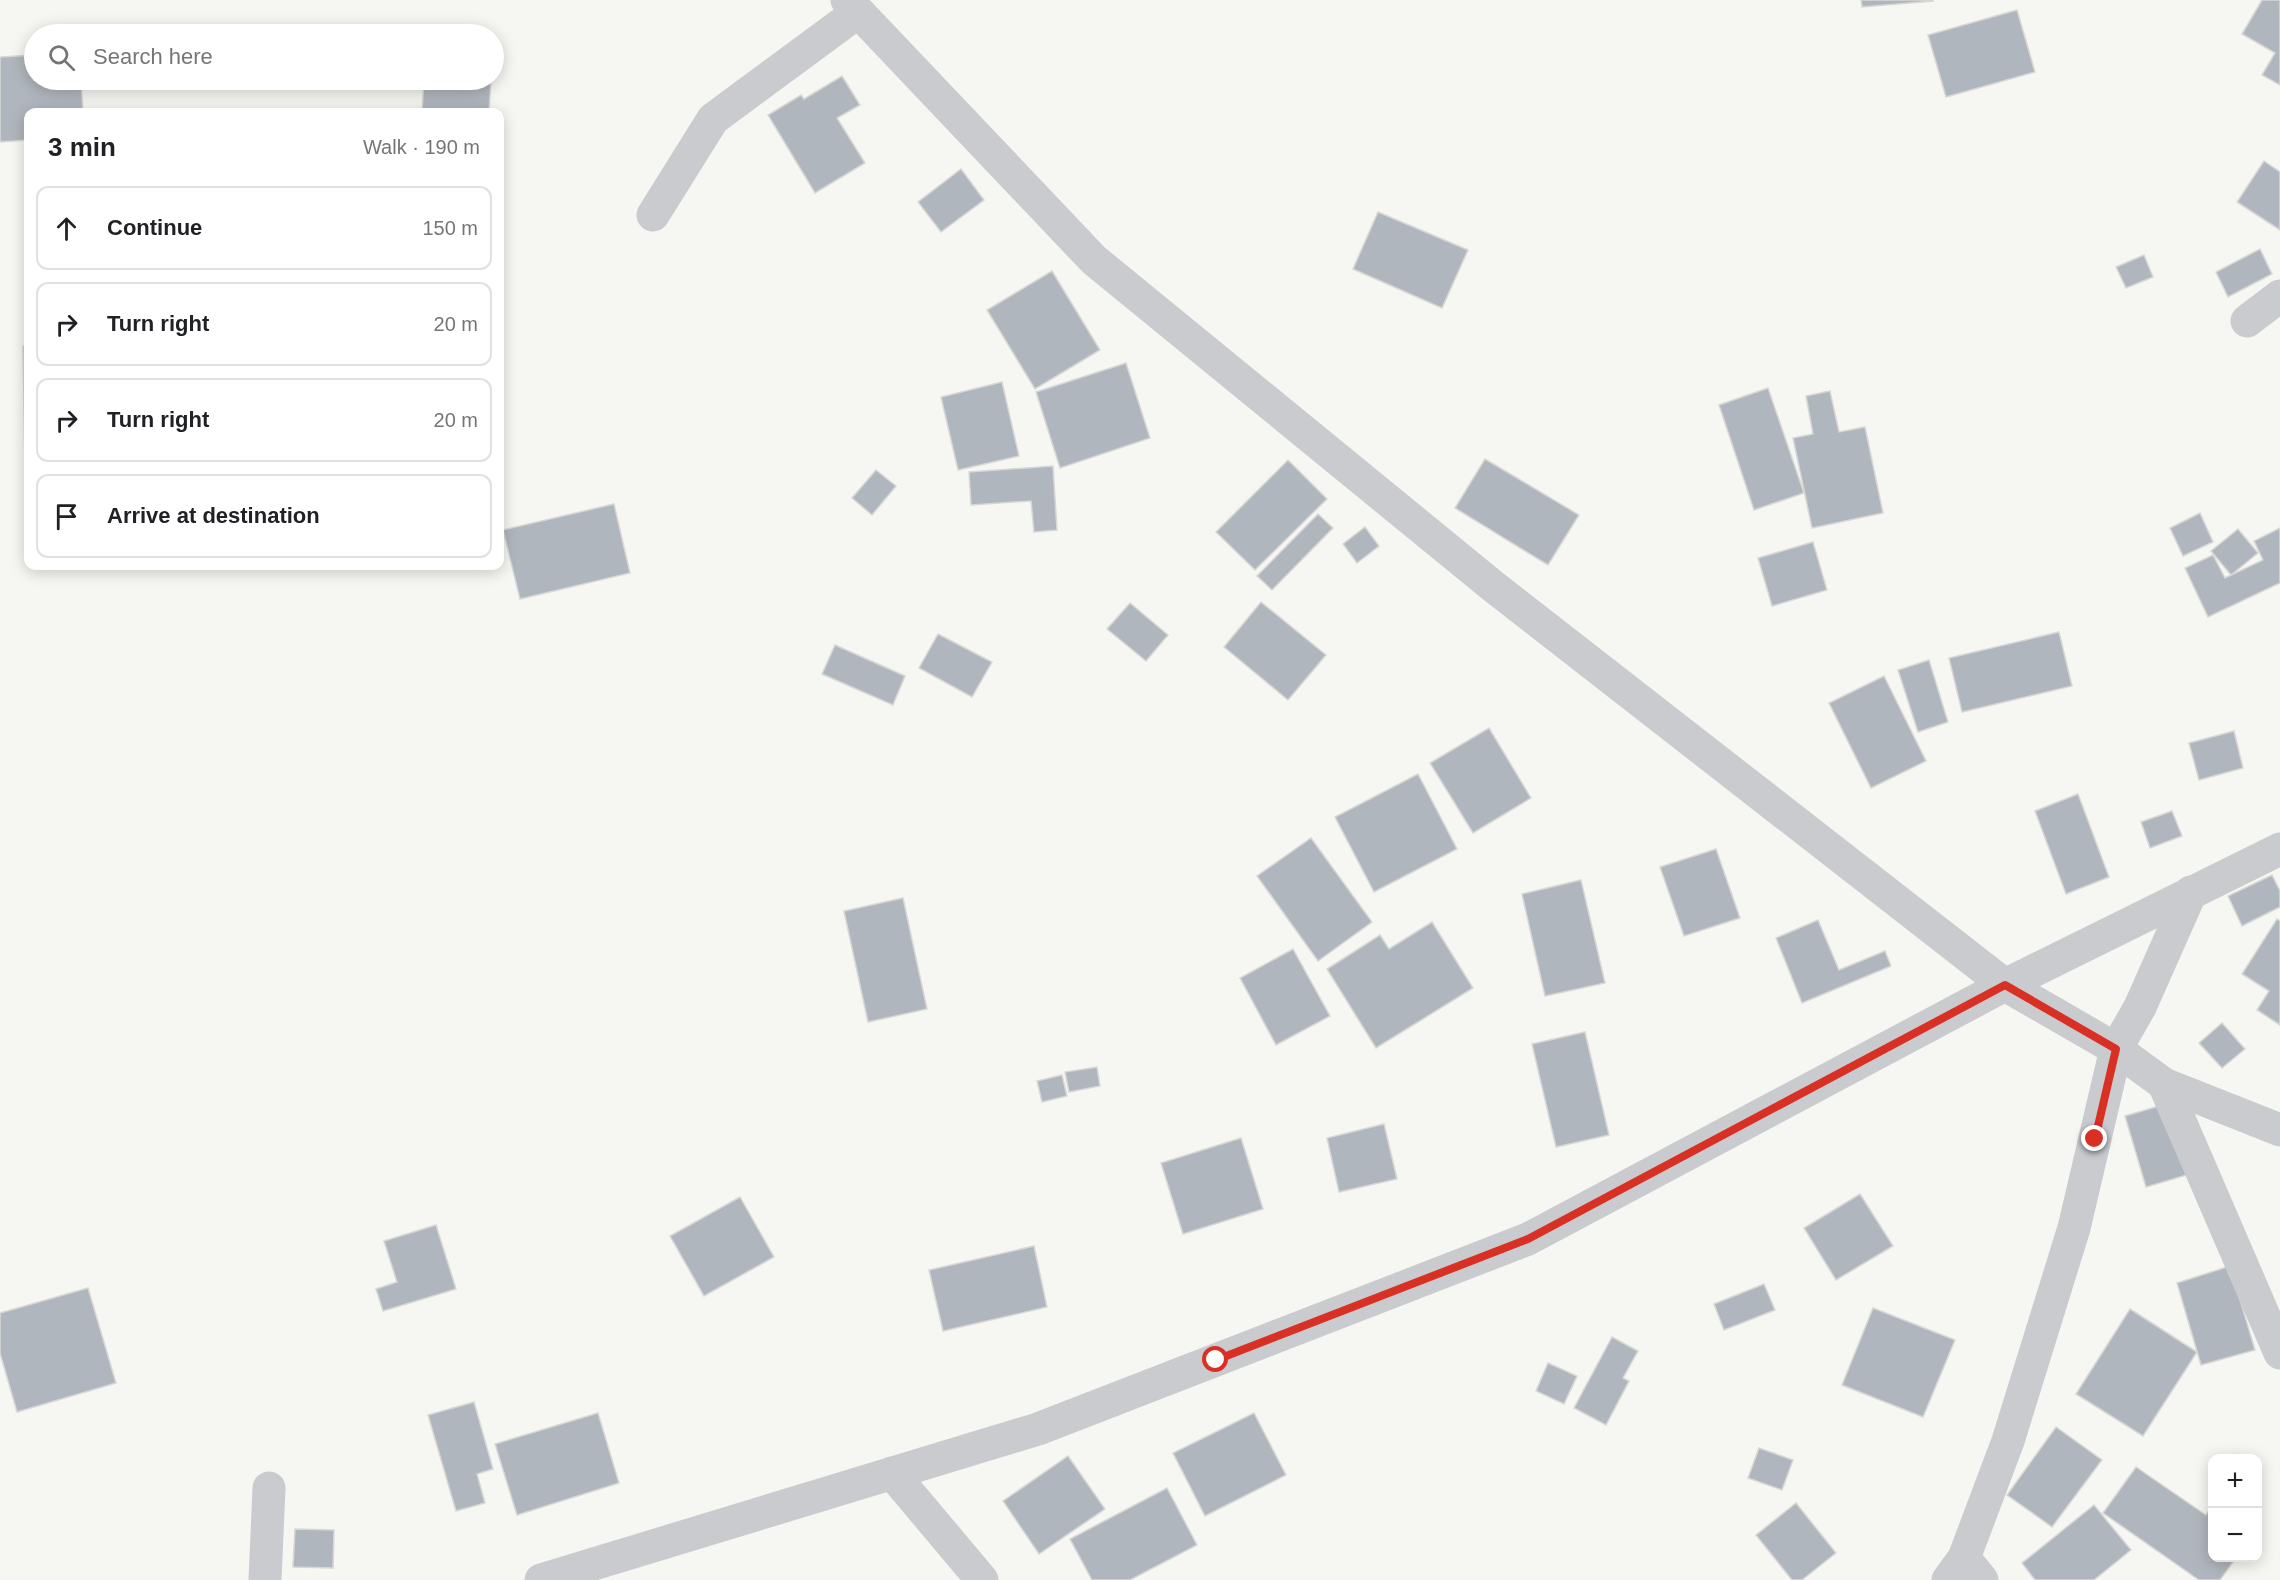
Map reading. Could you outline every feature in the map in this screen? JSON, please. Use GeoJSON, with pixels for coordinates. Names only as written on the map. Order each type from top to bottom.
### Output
{"type":"FeatureCollection","features":[{"type":"Feature","properties":{"kind":"street"},"geometry":{"type":"LineString","coordinates":[[652,215],[713,119],[853,6],[1094,260],[1494,587],[2005,985],[2116,1049],[2164,1084],[2280,1130]]}},
{"type":"Feature","properties":{"kind":"street"},"geometry":{"type":"LineString","coordinates":[[2247,321],[2280,296]]}},
{"type":"Feature","properties":{"kind":"street"},"geometry":{"type":"LineString","coordinates":[[541,1580],[1038,1429],[1528,1239],[2005,985],[2280,849]]}},
{"type":"Feature","properties":{"kind":"street"},"geometry":{"type":"LineString","coordinates":[[1965,1573],[2074,1228],[2116,1049],[2140,1007],[2191,892]]}},
{"type":"Feature","properties":{"kind":"street"},"geometry":{"type":"LineString","coordinates":[[2164,1084],[2280,1353]]}},
{"type":"Feature","properties":{"kind":"street"},"geometry":{"type":"LineString","coordinates":[[892,1473],[982,1580]]}},
{"type":"Feature","properties":{"kind":"street"},"geometry":{"type":"LineString","coordinates":[[265,1580],[269,1488]]}},
{"type":"Feature","properties":{"kind":"building"},"geometry":{"type":"Polygon","coordinates":[[[1861,0],[1933,0],[1933,1],[1862,7],[1861,0]]]}},
{"type":"Feature","properties":{"kind":"building"},"geometry":{"type":"Polygon","coordinates":[[[2262,0],[2280,0],[2280,85],[2262,75],[2275,53],[2242,34],[2262,0]]]}},
{"type":"Feature","properties":{"kind":"building"},"geometry":{"type":"Polygon","coordinates":[[[2017,10],[2035,72],[1946,97],[1928,35],[2017,10]]]}},
{"type":"Feature","properties":{"kind":"building"},"geometry":{"type":"Polygon","coordinates":[[[24,56],[24,90],[82,90],[83,108],[24,108],[24,140],[0,142],[0,57],[24,56]]]}},
{"type":"Feature","properties":{"kind":"building"},"geometry":{"type":"Polygon","coordinates":[[[842,76],[860,105],[837,118],[865,163],[815,193],[768,115],[801,95],[804,99],[842,76]]]}},
{"type":"Feature","properties":{"kind":"building"},"geometry":{"type":"Polygon","coordinates":[[[423,90],[490,90],[489,108],[422,108],[423,90]]]}},
{"type":"Feature","properties":{"kind":"building"},"geometry":{"type":"Polygon","coordinates":[[[2264,161],[2280,172],[2280,230],[2237,202],[2264,161]]]}},
{"type":"Feature","properties":{"kind":"building"},"geometry":{"type":"Polygon","coordinates":[[[961,169],[984,200],[941,232],[918,202],[961,169]]]}},
{"type":"Feature","properties":{"kind":"building"},"geometry":{"type":"Polygon","coordinates":[[[1378,212],[1468,250],[1442,308],[1353,269],[1378,212]]]}},
{"type":"Feature","properties":{"kind":"building"},"geometry":{"type":"Polygon","coordinates":[[[2260,249],[2272,274],[2228,297],[2216,272],[2260,249]]]}},
{"type":"Feature","properties":{"kind":"building"},"geometry":{"type":"Polygon","coordinates":[[[2144,255],[2153,277],[2126,288],[2116,267],[2144,255]]]}},
{"type":"Feature","properties":{"kind":"building"},"geometry":{"type":"Polygon","coordinates":[[[1052,271],[1100,350],[1035,389],[987,310],[1052,271]]]}},
{"type":"Feature","properties":{"kind":"building"},"geometry":{"type":"Polygon","coordinates":[[[23,346],[24,346],[24,408],[23,346]]]}},
{"type":"Feature","properties":{"kind":"building"},"geometry":{"type":"Polygon","coordinates":[[[1126,363],[1150,438],[1060,468],[1036,392],[1126,363]]]}},
{"type":"Feature","properties":{"kind":"building"},"geometry":{"type":"Polygon","coordinates":[[[1002,382],[1019,456],[958,470],[941,397],[1002,382]]]}},
{"type":"Feature","properties":{"kind":"building"},"geometry":{"type":"Polygon","coordinates":[[[1768,388],[1804,493],[1754,510],[1719,405],[1768,388]]]}},
{"type":"Feature","properties":{"kind":"building"},"geometry":{"type":"Polygon","coordinates":[[[1830,391],[1839,432],[1865,427],[1883,513],[1812,528],[1793,438],[1813,434],[1806,396],[1830,391]]]}},
{"type":"Feature","properties":{"kind":"building"},"geometry":{"type":"Polygon","coordinates":[[[1485,459],[1579,515],[1548,565],[1455,508],[1485,459]]]}},
{"type":"Feature","properties":{"kind":"building"},"geometry":{"type":"Polygon","coordinates":[[[1288,460],[1327,499],[1255,570],[1216,532],[1288,460]]]}},
{"type":"Feature","properties":{"kind":"building"},"geometry":{"type":"Polygon","coordinates":[[[1053,466],[1057,530],[1034,532],[1031,501],[971,505],[969,472],[1053,466]]]}},
{"type":"Feature","properties":{"kind":"building"},"geometry":{"type":"Polygon","coordinates":[[[876,470],[896,486],[872,515],[852,498],[876,470]]]}},
{"type":"Feature","properties":{"kind":"building"},"geometry":{"type":"Polygon","coordinates":[[[614,504],[630,573],[520,599],[504,530],[614,504]]]}},
{"type":"Feature","properties":{"kind":"building"},"geometry":{"type":"Polygon","coordinates":[[[2200,513],[2213,542],[2183,556],[2170,528],[2200,513]]]}},
{"type":"Feature","properties":{"kind":"building"},"geometry":{"type":"Polygon","coordinates":[[[1318,514],[1333,528],[1272,590],[1257,576],[1318,514]]]}},
{"type":"Feature","properties":{"kind":"building"},"geometry":{"type":"Polygon","coordinates":[[[1365,527],[1379,546],[1357,563],[1343,544],[1365,527]]]}},
{"type":"Feature","properties":{"kind":"building"},"geometry":{"type":"Polygon","coordinates":[[[2280,528],[2280,583],[2208,617],[2185,568],[2213,555],[2225,578],[2263,560],[2254,541],[2280,528]]]}},
{"type":"Feature","properties":{"kind":"building"},"geometry":{"type":"Polygon","coordinates":[[[2238,529],[2258,553],[2231,575],[2211,551],[2238,529]]]}},
{"type":"Feature","properties":{"kind":"building"},"geometry":{"type":"Polygon","coordinates":[[[1813,542],[1827,590],[1772,606],[1758,558],[1813,542]]]}},
{"type":"Feature","properties":{"kind":"building"},"geometry":{"type":"Polygon","coordinates":[[[1261,602],[1326,655],[1288,700],[1224,647],[1261,602]]]}},
{"type":"Feature","properties":{"kind":"building"},"geometry":{"type":"Polygon","coordinates":[[[1130,603],[1168,635],[1146,661],[1107,629],[1130,603]]]}},
{"type":"Feature","properties":{"kind":"building"},"geometry":{"type":"Polygon","coordinates":[[[2059,632],[2072,686],[1962,712],[1949,658],[2059,632]]]}},
{"type":"Feature","properties":{"kind":"building"},"geometry":{"type":"Polygon","coordinates":[[[938,634],[992,662],[972,697],[919,668],[938,634]]]}},
{"type":"Feature","properties":{"kind":"building"},"geometry":{"type":"Polygon","coordinates":[[[835,645],[905,676],[893,705],[822,674],[835,645]]]}},
{"type":"Feature","properties":{"kind":"building"},"geometry":{"type":"Polygon","coordinates":[[[1929,660],[1948,722],[1918,732],[1898,670],[1929,660]]]}},
{"type":"Feature","properties":{"kind":"building"},"geometry":{"type":"Polygon","coordinates":[[[1884,676],[1926,761],[1871,788],[1829,703],[1884,676]]]}},
{"type":"Feature","properties":{"kind":"building"},"geometry":{"type":"Polygon","coordinates":[[[1489,728],[1531,798],[1473,833],[1430,763],[1489,728]]]}},
{"type":"Feature","properties":{"kind":"building"},"geometry":{"type":"Polygon","coordinates":[[[2234,731],[2243,768],[2199,780],[2189,743],[2234,731]]]}},
{"type":"Feature","properties":{"kind":"building"},"geometry":{"type":"Polygon","coordinates":[[[1418,774],[1457,849],[1374,892],[1335,817],[1418,774]]]}},
{"type":"Feature","properties":{"kind":"building"},"geometry":{"type":"Polygon","coordinates":[[[2078,794],[2109,877],[2066,894],[2035,811],[2078,794]]]}},
{"type":"Feature","properties":{"kind":"building"},"geometry":{"type":"Polygon","coordinates":[[[2172,811],[2182,836],[2150,848],[2141,822],[2172,811]]]}},
{"type":"Feature","properties":{"kind":"building"},"geometry":{"type":"Polygon","coordinates":[[[1311,838],[1372,922],[1318,961],[1257,876],[1311,838]]]}},
{"type":"Feature","properties":{"kind":"building"},"geometry":{"type":"Polygon","coordinates":[[[1716,849],[1740,918],[1684,936],[1660,867],[1716,849]]]}},
{"type":"Feature","properties":{"kind":"building"},"geometry":{"type":"Polygon","coordinates":[[[2272,875],[2280,891],[2280,907],[2242,926],[2228,896],[2272,875]]]}},
{"type":"Feature","properties":{"kind":"building"},"geometry":{"type":"Polygon","coordinates":[[[1581,880],[1605,983],[1545,996],[1522,894],[1581,880]]]}},
{"type":"Feature","properties":{"kind":"building"},"geometry":{"type":"Polygon","coordinates":[[[903,898],[927,1009],[868,1022],[844,911],[903,898]]]}},
{"type":"Feature","properties":{"kind":"building"},"geometry":{"type":"Polygon","coordinates":[[[2277,919],[2280,921],[2280,1025],[2257,1010],[2269,991],[2242,974],[2277,919]]]}},
{"type":"Feature","properties":{"kind":"building"},"geometry":{"type":"Polygon","coordinates":[[[1818,920],[1839,970],[1885,951],[1891,966],[1802,1003],[1776,938],[1818,920]]]}},
{"type":"Feature","properties":{"kind":"building"},"geometry":{"type":"Polygon","coordinates":[[[1432,922],[1473,988],[1376,1048],[1327,969],[1380,935],[1389,949],[1432,922]]]}},
{"type":"Feature","properties":{"kind":"building"},"geometry":{"type":"Polygon","coordinates":[[[1293,949],[1330,1016],[1276,1045],[1240,978],[1293,949]]]}},
{"type":"Feature","properties":{"kind":"building"},"geometry":{"type":"Polygon","coordinates":[[[2222,1023],[2245,1049],[2222,1068],[2199,1043],[2222,1023]]]}},
{"type":"Feature","properties":{"kind":"building"},"geometry":{"type":"Polygon","coordinates":[[[1585,1032],[1609,1135],[1556,1147],[1532,1044],[1585,1032]]]}},
{"type":"Feature","properties":{"kind":"building"},"geometry":{"type":"Polygon","coordinates":[[[1097,1067],[1100,1086],[1069,1092],[1065,1072],[1097,1067]]]}},
{"type":"Feature","properties":{"kind":"building"},"geometry":{"type":"Polygon","coordinates":[[[1062,1075],[1067,1096],[1042,1102],[1037,1081],[1062,1075]]]}},
{"type":"Feature","properties":{"kind":"building"},"geometry":{"type":"Polygon","coordinates":[[[2169,1103],[2190,1174],[2146,1187],[2125,1116],[2169,1103]]]}},
{"type":"Feature","properties":{"kind":"building"},"geometry":{"type":"Polygon","coordinates":[[[1384,1124],[1397,1179],[1339,1192],[1327,1138],[1384,1124]]]}},
{"type":"Feature","properties":{"kind":"building"},"geometry":{"type":"Polygon","coordinates":[[[1241,1138],[1263,1209],[1183,1234],[1161,1163],[1241,1138]]]}},
{"type":"Feature","properties":{"kind":"building"},"geometry":{"type":"Polygon","coordinates":[[[1860,1194],[1893,1246],[1836,1280],[1804,1228],[1860,1194]]]}},
{"type":"Feature","properties":{"kind":"building"},"geometry":{"type":"Polygon","coordinates":[[[740,1197],[774,1257],[704,1296],[670,1236],[740,1197]]]}},
{"type":"Feature","properties":{"kind":"building"},"geometry":{"type":"Polygon","coordinates":[[[436,1225],[456,1289],[383,1311],[376,1289],[397,1282],[384,1241],[436,1225]]]}},
{"type":"Feature","properties":{"kind":"building"},"geometry":{"type":"Polygon","coordinates":[[[1034,1246],[1047,1307],[943,1331],[929,1270],[1034,1246]]]}},
{"type":"Feature","properties":{"kind":"building"},"geometry":{"type":"Polygon","coordinates":[[[2230,1266],[2255,1350],[2201,1365],[2177,1283],[2230,1266]]]}},
{"type":"Feature","properties":{"kind":"building"},"geometry":{"type":"Polygon","coordinates":[[[1764,1284],[1775,1310],[1724,1330],[1714,1304],[1764,1284]]]}},
{"type":"Feature","properties":{"kind":"building"},"geometry":{"type":"Polygon","coordinates":[[[88,1288],[116,1383],[17,1412],[0,1353],[0,1313],[88,1288]]]}},
{"type":"Feature","properties":{"kind":"building"},"geometry":{"type":"Polygon","coordinates":[[[1873,1308],[1955,1340],[1923,1417],[1842,1385],[1873,1308]]]}},
{"type":"Feature","properties":{"kind":"building"},"geometry":{"type":"Polygon","coordinates":[[[2130,1309],[2197,1352],[2143,1436],[2076,1394],[2130,1309]]]}},
{"type":"Feature","properties":{"kind":"building"},"geometry":{"type":"Polygon","coordinates":[[[1612,1337],[1638,1351],[1623,1378],[1629,1381],[1606,1425],[1574,1408],[1612,1337]]]}},
{"type":"Feature","properties":{"kind":"building"},"geometry":{"type":"Polygon","coordinates":[[[1548,1363],[1577,1376],[1564,1404],[1536,1391],[1548,1363]]]}},
{"type":"Feature","properties":{"kind":"building"},"geometry":{"type":"Polygon","coordinates":[[[474,1402],[493,1469],[477,1474],[485,1503],[456,1511],[428,1415],[474,1402]]]}},
{"type":"Feature","properties":{"kind":"building"},"geometry":{"type":"Polygon","coordinates":[[[598,1413],[619,1483],[517,1515],[495,1444],[598,1413]]]}},
{"type":"Feature","properties":{"kind":"building"},"geometry":{"type":"Polygon","coordinates":[[[1254,1413],[1286,1475],[1205,1516],[1173,1453],[1254,1413]]]}},
{"type":"Feature","properties":{"kind":"building"},"geometry":{"type":"Polygon","coordinates":[[[2056,1427],[2102,1460],[2052,1527],[2007,1495],[2056,1427]]]}},
{"type":"Feature","properties":{"kind":"building"},"geometry":{"type":"Polygon","coordinates":[[[1759,1448],[1793,1460],[1782,1490],[1748,1478],[1759,1448]]]}},
{"type":"Feature","properties":{"kind":"building"},"geometry":{"type":"Polygon","coordinates":[[[1068,1456],[1105,1509],[1039,1554],[1003,1501],[1068,1456]]]}},
{"type":"Feature","properties":{"kind":"building"},"geometry":{"type":"Polygon","coordinates":[[[2136,1467],[2206,1515],[2208,1512],[2208,1562],[2233,1562],[2220,1580],[2199,1580],[2103,1513],[2136,1467]]]}},
{"type":"Feature","properties":{"kind":"building"},"geometry":{"type":"Polygon","coordinates":[[[1167,1488],[1197,1545],[1130,1580],[1092,1580],[1070,1539],[1167,1488]]]}},
{"type":"Feature","properties":{"kind":"building"},"geometry":{"type":"Polygon","coordinates":[[[1796,1503],[1836,1553],[1802,1580],[1792,1580],[1756,1535],[1796,1503]]]}},
{"type":"Feature","properties":{"kind":"building"},"geometry":{"type":"Polygon","coordinates":[[[2094,1505],[2131,1550],[2094,1580],[2035,1580],[2022,1563],[2094,1505]]]}},
{"type":"Feature","properties":{"kind":"building"},"geometry":{"type":"Polygon","coordinates":[[[295,1529],[334,1530],[333,1568],[293,1567],[295,1529]]]}},
{"type":"Feature","properties":{"kind":"route"},"geometry":{"type":"LineString","coordinates":[[1216,1360],[1528,1239],[2005,985],[2116,1049],[2095,1139]]}}]}
